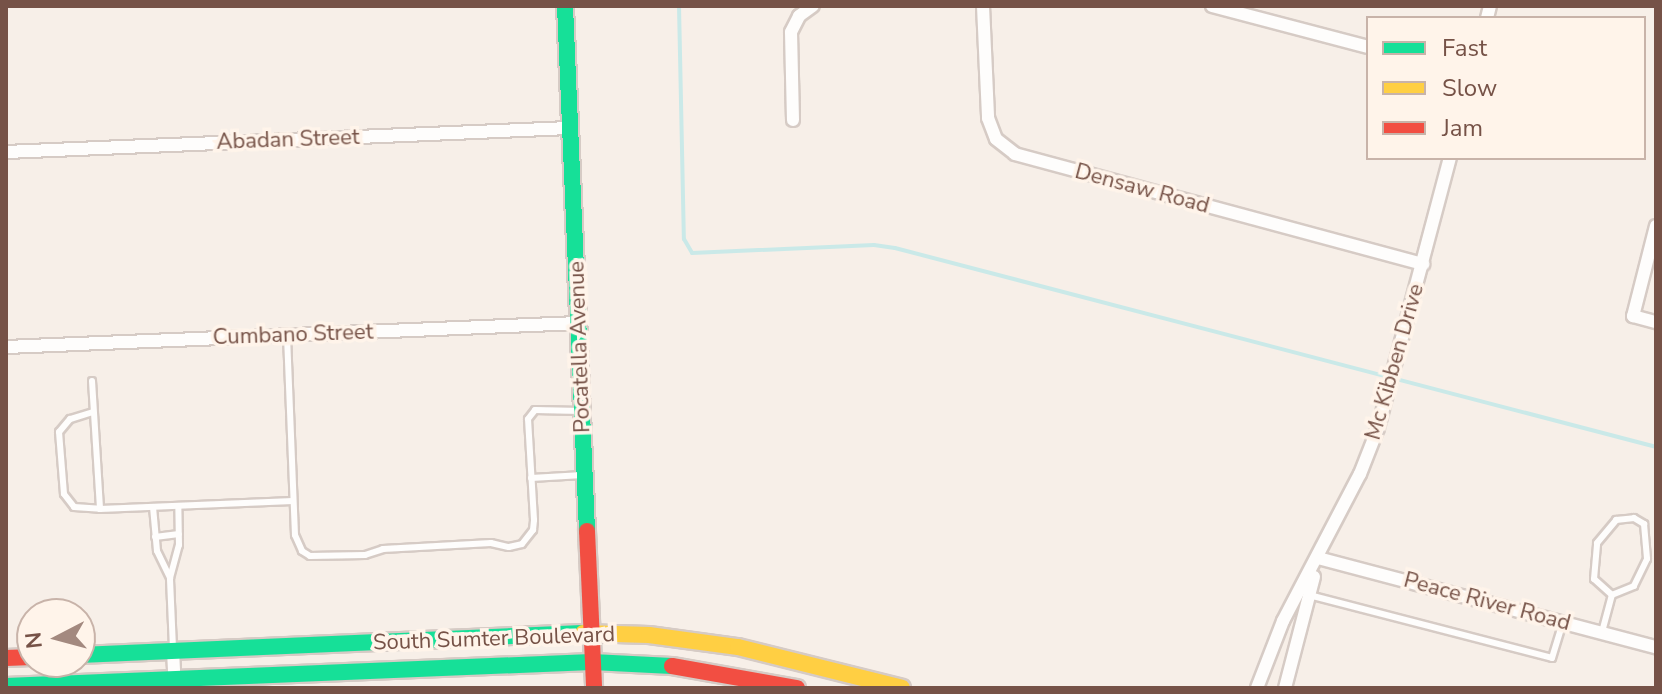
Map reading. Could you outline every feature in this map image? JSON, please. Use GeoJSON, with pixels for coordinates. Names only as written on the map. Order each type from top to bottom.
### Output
{"type":"FeatureCollection","features":[{"type":"Feature","properties":{"kind":"main road","name":"Pocatella Avenue"},"geometry":{"type":"LineString","coordinates":[[565,6],[594,688]]}},
{"type":"Feature","properties":{"kind":"main road","name":"South Sumter Boulevard"},"geometry":{"type":"LineString","coordinates":[[96,654],[591,633],[649,635],[738,647],[902,688]]}},
{"type":"Feature","properties":{"kind":"main road","name":"South Sumter Boulevard"},"geometry":{"type":"LineString","coordinates":[[6,686],[175,683],[592,662],[686,667],[797,688]]}},
{"type":"Feature","properties":{"kind":"street"},"geometry":{"type":"LineString","coordinates":[[793,120],[791,32],[799,16],[813,6]]}},
{"type":"Feature","properties":{"kind":"street","name":"Densaw Road"},"geometry":{"type":"LineString","coordinates":[[983,6],[988,118],[996,139],[1015,154],[1423,264]]}},
{"type":"Feature","properties":{"kind":"street"},"geometry":{"type":"LineString","coordinates":[[1212,6],[1366,46]]}},
{"type":"Feature","properties":{"kind":"street","name":"Abadan Street"},"geometry":{"type":"LineString","coordinates":[[6,152],[570,128]]}},
{"type":"Feature","properties":{"kind":"street","name":"Mc Kibben Drive"},"geometry":{"type":"LineString","coordinates":[[1257,688],[1283,621],[1318,558],[1378,428],[1449,160]]}},
{"type":"Feature","properties":{"kind":"street"},"geometry":{"type":"LineString","coordinates":[[1656,226],[1633,316],[1656,322]]}},
{"type":"Feature","properties":{"kind":"street","name":"Cumbano Street"},"geometry":{"type":"LineString","coordinates":[[6,347],[579,323]]}},
{"type":"Feature","properties":{"kind":"street","name":"Mc Kibben Drive"},"geometry":{"type":"LineString","coordinates":[[1285,688],[1318,558]]}},
{"type":"Feature","properties":{"kind":"street","name":"Peace River Road"},"geometry":{"type":"LineString","coordinates":[[1318,558],[1656,647]]}},
{"type":"Feature","properties":{"kind":"street"},"geometry":{"type":"LineString","coordinates":[[173,651],[175,683]]}},
{"type":"Feature","properties":{"kind":"lane"},"geometry":{"type":"LineString","coordinates":[[287,336],[297,544],[310,556],[365,555],[383,549],[491,543],[516,547],[533,530],[528,419],[535,410],[582,412]]}},
{"type":"Feature","properties":{"kind":"lane"},"geometry":{"type":"LineString","coordinates":[[92,381],[100,509]]}},
{"type":"Feature","properties":{"kind":"lane"},"geometry":{"type":"LineString","coordinates":[[93,412],[70,419],[59,432],[64,494],[74,507],[100,509],[293,501]]}},
{"type":"Feature","properties":{"kind":"lane"},"geometry":{"type":"LineString","coordinates":[[531,478],[585,475]]}},
{"type":"Feature","properties":{"kind":"lane"},"geometry":{"type":"LineString","coordinates":[[173,651],[170,578],[179,534],[178,506]]}},
{"type":"Feature","properties":{"kind":"lane"},"geometry":{"type":"LineString","coordinates":[[153,507],[157,551],[170,578]]}},
{"type":"Feature","properties":{"kind":"lane"},"geometry":{"type":"LineString","coordinates":[[1634,518],[1644,524],[1647,559],[1634,586],[1612,595],[1594,579],[1597,543],[1601,533],[1616,520],[1634,518]]}},
{"type":"Feature","properties":{"kind":"lane"},"geometry":{"type":"LineString","coordinates":[[155,537],[179,534]]}},
{"type":"Feature","properties":{"kind":"lane"},"geometry":{"type":"LineString","coordinates":[[1309,595],[1552,658],[1563,622]]}},
{"type":"Feature","properties":{"kind":"lane"},"geometry":{"type":"LineString","coordinates":[[1602,632],[1612,595]]}},
{"type":"Feature","properties":{"kind":"waterway"},"geometry":{"type":"LineString","coordinates":[[679,6],[684,239],[692,253],[874,245],[895,248],[1656,447]]}},
{"type":"Feature","properties":{"kind":"traffic: fast"},"geometry":{"type":"LineString","coordinates":[[565,6],[587,531]]}},
{"type":"Feature","properties":{"kind":"traffic: fast"},"geometry":{"type":"LineString","coordinates":[[96,654],[583,633]]}},
{"type":"Feature","properties":{"kind":"traffic: fast"},"geometry":{"type":"LineString","coordinates":[[6,686],[592,662],[672,666]]}},
{"type":"Feature","properties":{"kind":"traffic: slow"},"geometry":{"type":"LineString","coordinates":[[583,633],[649,635],[738,647],[902,688]]}},
{"type":"Feature","properties":{"kind":"traffic: jam"},"geometry":{"type":"LineString","coordinates":[[587,531],[594,688]]}},
{"type":"Feature","properties":{"kind":"traffic: jam"},"geometry":{"type":"LineString","coordinates":[[6,658],[16,658]]}},
{"type":"Feature","properties":{"kind":"traffic: jam"},"geometry":{"type":"LineString","coordinates":[[672,666],[797,688]]}}]}
